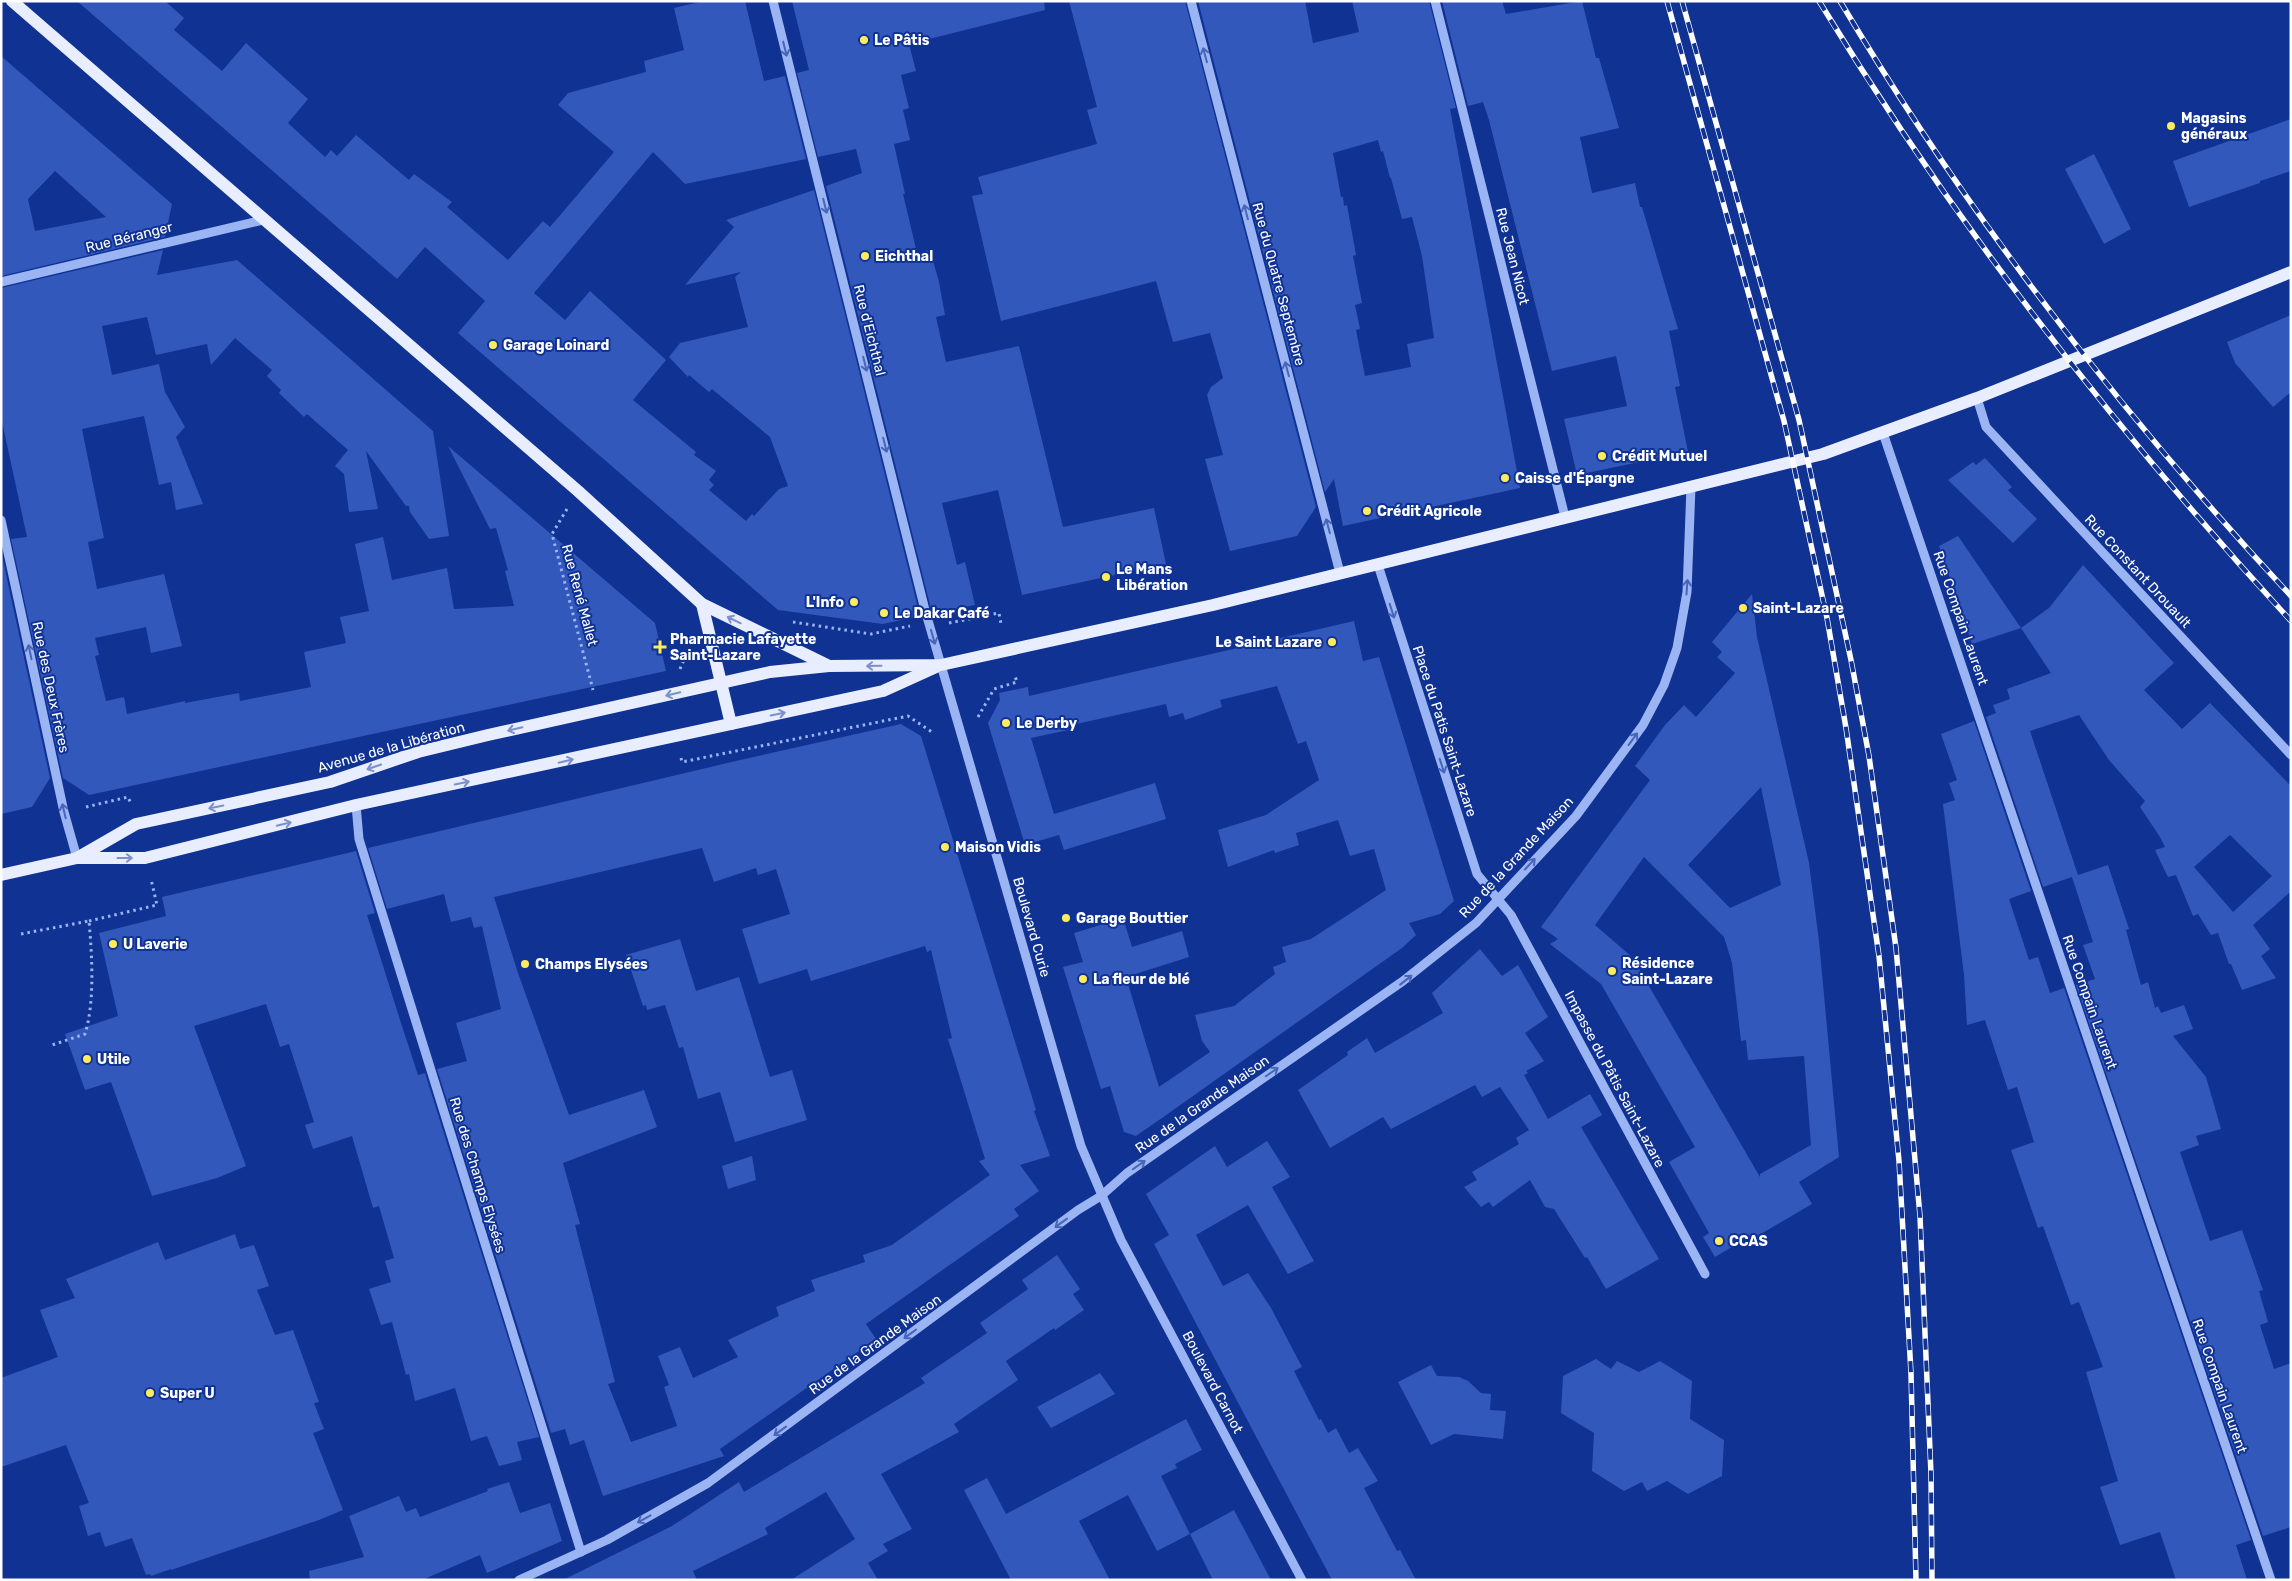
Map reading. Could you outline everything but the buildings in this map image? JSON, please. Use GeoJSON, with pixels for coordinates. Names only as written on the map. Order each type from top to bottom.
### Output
{"type":"FeatureCollection","features":[{"type":"Feature","properties":{"kind":"main road"},"geometry":{"type":"LineString","coordinates":[[12,1],[578,491],[702,604],[829,666]]}},
{"type":"Feature","properties":{"kind":"main road"},"geometry":{"type":"LineString","coordinates":[[941,665],[1203,607],[1824,454],[1977,398],[2291,272]]}},
{"type":"Feature","properties":{"kind":"main road"},"geometry":{"type":"LineString","coordinates":[[702,604],[731,724]]}},
{"type":"Feature","properties":{"kind":"main road","name":"Avenue de la Libération"},"geometry":{"type":"LineString","coordinates":[[77,858],[136,824],[330,782],[418,752],[770,672],[829,666],[941,665]]}},
{"type":"Feature","properties":{"kind":"main road","name":"Avenue de la Libération"},"geometry":{"type":"LineString","coordinates":[[1,875],[77,858],[145,858],[356,805],[883,691],[941,665]]}},
{"type":"Feature","properties":{"kind":"street","name":"Rue d'Eichthal"},"geometry":{"type":"LineString","coordinates":[[773,1],[925,610],[941,665]]}},
{"type":"Feature","properties":{"kind":"street","name":"Rue du Quatre Septembre"},"geometry":{"type":"LineString","coordinates":[[1191,1],[1340,574]]}},
{"type":"Feature","properties":{"kind":"street","name":"Rue Jean Nicot"},"geometry":{"type":"LineString","coordinates":[[1435,1],[1565,517]]}},
{"type":"Feature","properties":{"kind":"street","name":"Rue Béranger"},"geometry":{"type":"LineString","coordinates":[[1,282],[263,220]]}},
{"type":"Feature","properties":{"kind":"street","name":"Rue Constant Drouault"},"geometry":{"type":"LineString","coordinates":[[1977,398],[1986,427],[2291,755]]}},
{"type":"Feature","properties":{"kind":"street","name":"Rue Compain Laurent"},"geometry":{"type":"LineString","coordinates":[[1883,433],[2271,1580]]}},
{"type":"Feature","properties":{"kind":"street","name":"Rue de la Grande Maison"},"geometry":{"type":"LineString","coordinates":[[518,1580],[581,1552],[708,1484],[1078,1210],[1101,1196],[1127,1173],[1404,982],[1476,923],[1576,816],[1643,725],[1664,685],[1677,648],[1687,592],[1691,487]]}},
{"type":"Feature","properties":{"kind":"street","name":"Rue des Deux Frères"},"geometry":{"type":"LineString","coordinates":[[1,520],[64,812],[77,858]]}},
{"type":"Feature","properties":{"kind":"street","name":"Place du Patis Saint-Lazare"},"geometry":{"type":"LineString","coordinates":[[1378,565],[1477,874],[1497,900]]}},
{"type":"Feature","properties":{"kind":"street","name":"Boulevard Curie"},"geometry":{"type":"LineString","coordinates":[[941,665],[1081,1146],[1101,1196]]}},
{"type":"Feature","properties":{"kind":"street","name":"Rue des Champs Elysées"},"geometry":{"type":"LineString","coordinates":[[356,805],[359,839],[581,1552]]}},
{"type":"Feature","properties":{"kind":"street","name":"Impasse du Pâtis Saint-Lazare"},"geometry":{"type":"LineString","coordinates":[[1497,900],[1511,915],[1704,1274]]}},
{"type":"Feature","properties":{"kind":"street","name":"Boulevard Carnot"},"geometry":{"type":"LineString","coordinates":[[1101,1196],[1121,1240],[1302,1580]]}},
{"type":"Feature","properties":{"kind":"path","name":"Rue René Mallet"},"geometry":{"type":"LineString","coordinates":[[578,491],[552,534],[598,711]]}},
{"type":"Feature","properties":{"kind":"path"},"geometry":{"type":"LineString","coordinates":[[942,625],[998,613],[1001,624]]}},
{"type":"Feature","properties":{"kind":"path"},"geometry":{"type":"LineString","coordinates":[[788,622],[871,634],[911,626],[909,620]]}},
{"type":"Feature","properties":{"kind":"path"},"geometry":{"type":"LineString","coordinates":[[976,719],[994,689],[1017,682],[1015,676]]}},
{"type":"Feature","properties":{"kind":"path"},"geometry":{"type":"LineString","coordinates":[[682,762],[908,716],[932,732]]}},
{"type":"Feature","properties":{"kind":"path"},"geometry":{"type":"LineString","coordinates":[[86,807],[128,797],[131,805]]}},
{"type":"Feature","properties":{"kind":"path"},"geometry":{"type":"LineString","coordinates":[[21,934],[157,906],[150,878]]}},
{"type":"Feature","properties":{"kind":"path"},"geometry":{"type":"LineString","coordinates":[[52,1046],[85,1034],[89,1021],[91,976],[89,921]]}},
{"type":"Feature","properties":{"kind":"railway"},"geometry":{"type":"LineString","coordinates":[[1667,1],[1784,421],[1827,618],[1846,728],[1879,956],[1899,1161],[1911,1373],[1916,1580]]}},
{"type":"Feature","properties":{"kind":"railway"},"geometry":{"type":"LineString","coordinates":[[1682,1],[1799,420],[1851,660],[1869,756],[1896,948],[1920,1216],[1931,1474],[1932,1580]]}},
{"type":"Feature","properties":{"kind":"railway"},"geometry":{"type":"LineString","coordinates":[[1819,1],[1925,165],[2040,323],[2162,475],[2291,621]]}},
{"type":"Feature","properties":{"kind":"railway"},"geometry":{"type":"LineString","coordinates":[[1840,1],[1940,158],[2050,310],[2167,457],[2291,596]]}},
{"type":"Feature","properties":{"kind":"place","name":"Le Pâtis"},"geometry":{"type":"Point","coordinates":[864,40]}},
{"type":"Feature","properties":{"kind":"place","name":"Magasins généraux"},"geometry":{"type":"Point","coordinates":[2171,126]}},
{"type":"Feature","properties":{"kind":"place","name":"Eichthal"},"geometry":{"type":"Point","coordinates":[865,256]}},
{"type":"Feature","properties":{"kind":"place","name":"Garage Loinard"},"geometry":{"type":"Point","coordinates":[493,345]}},
{"type":"Feature","properties":{"kind":"place","name":"Crédit Mutuel"},"geometry":{"type":"Point","coordinates":[1602,456]}},
{"type":"Feature","properties":{"kind":"place","name":"Caisse d'Épargne"},"geometry":{"type":"Point","coordinates":[1505,478]}},
{"type":"Feature","properties":{"kind":"place","name":"Crédit Agricole"},"geometry":{"type":"Point","coordinates":[1367,511]}},
{"type":"Feature","properties":{"kind":"place","name":"Le Mans Libération"},"geometry":{"type":"Point","coordinates":[1106,577]}},
{"type":"Feature","properties":{"kind":"place","name":"L'Info"},"geometry":{"type":"Point","coordinates":[854,602]}},
{"type":"Feature","properties":{"kind":"place","name":"Saint-Lazare"},"geometry":{"type":"Point","coordinates":[1743,608]}},
{"type":"Feature","properties":{"kind":"place","name":"Le Dakar Café"},"geometry":{"type":"Point","coordinates":[884,613]}},
{"type":"Feature","properties":{"kind":"place","name":"Le Saint Lazare"},"geometry":{"type":"Point","coordinates":[1332,642]}},
{"type":"Feature","properties":{"kind":"place","name":"Pharmacie Lafayette Saint-Lazare"},"geometry":{"type":"Point","coordinates":[660,647]}},
{"type":"Feature","properties":{"kind":"place","name":"Le Derby"},"geometry":{"type":"Point","coordinates":[1006,723]}},
{"type":"Feature","properties":{"kind":"place","name":"Maison Vidis"},"geometry":{"type":"Point","coordinates":[945,847]}},
{"type":"Feature","properties":{"kind":"place","name":"Garage Bouttier"},"geometry":{"type":"Point","coordinates":[1066,918]}},
{"type":"Feature","properties":{"kind":"place","name":"U Laverie"},"geometry":{"type":"Point","coordinates":[113,944]}},
{"type":"Feature","properties":{"kind":"place","name":"Champs Elysées"},"geometry":{"type":"Point","coordinates":[525,964]}},
{"type":"Feature","properties":{"kind":"place","name":"Résidence Saint-Lazare"},"geometry":{"type":"Point","coordinates":[1612,971]}},
{"type":"Feature","properties":{"kind":"place","name":"La fleur de blé"},"geometry":{"type":"Point","coordinates":[1083,979]}},
{"type":"Feature","properties":{"kind":"place","name":"Utile"},"geometry":{"type":"Point","coordinates":[87,1059]}},
{"type":"Feature","properties":{"kind":"place","name":"CCAS"},"geometry":{"type":"Point","coordinates":[1719,1241]}},
{"type":"Feature","properties":{"kind":"place","name":"Super U"},"geometry":{"type":"Point","coordinates":[150,1393]}}]}
